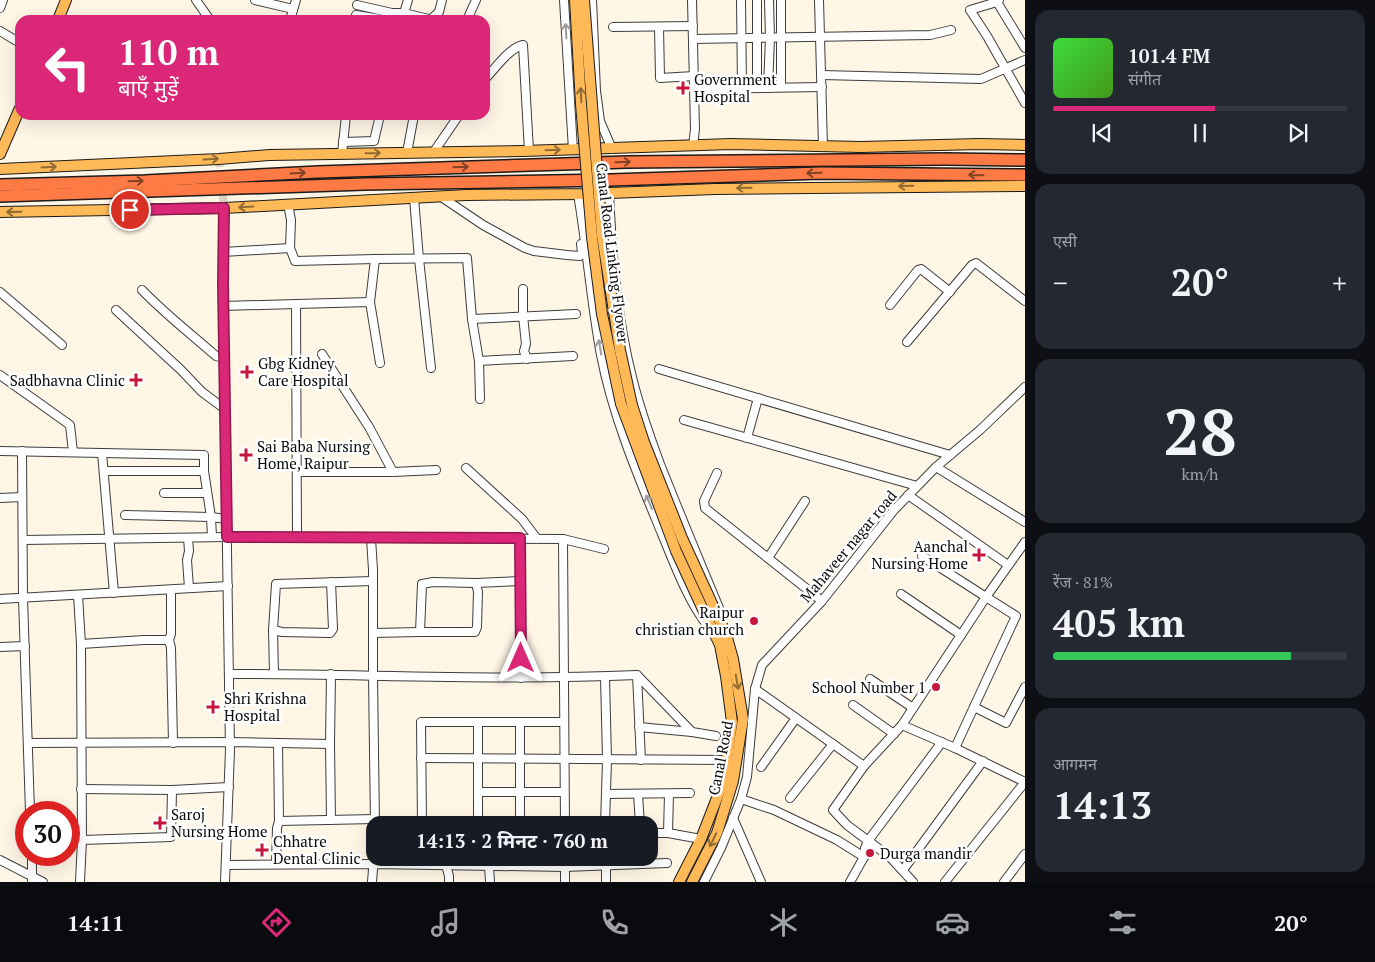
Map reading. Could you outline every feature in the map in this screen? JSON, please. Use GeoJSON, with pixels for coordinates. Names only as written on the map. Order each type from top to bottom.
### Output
{"type":"FeatureCollection","features":[{"type":"Feature","properties":{"kind":"highway"},"geometry":{"type":"LineString","coordinates":[[0,185],[627,162],[1025,160]]}},
{"type":"Feature","properties":{"kind":"highway"},"geometry":{"type":"LineString","coordinates":[[0,196],[365,184],[619,180],[821,173],[1025,175]]}},
{"type":"Feature","properties":{"kind":"main road"},"geometry":{"type":"LineString","coordinates":[[60,15],[66,0]]}},
{"type":"Feature","properties":{"kind":"main road","name":"Canal Road Linking Flyover"},"geometry":{"type":"LineString","coordinates":[[575,0],[592,237],[602,314],[621,404],[676,551],[705,614],[722,637]]}},
{"type":"Feature","properties":{"kind":"main road","name":"Canal Road Linking Flyover"},"geometry":{"type":"LineString","coordinates":[[584,0],[602,235],[620,350],[632,405],[644,442],[682,538],[714,608],[722,637]]}},
{"type":"Feature","properties":{"kind":"main road"},"geometry":{"type":"LineString","coordinates":[[0,154],[15,120]]}},
{"type":"Feature","properties":{"kind":"main road"},"geometry":{"type":"LineString","coordinates":[[0,169],[269,155],[572,150],[731,144],[861,148],[979,144],[1025,145]]}},
{"type":"Feature","properties":{"kind":"main road"},"geometry":{"type":"LineString","coordinates":[[0,212],[224,208],[466,195],[578,194],[715,189],[1025,186]]}},
{"type":"Feature","properties":{"kind":"main road","name":"Canal Road"},"geometry":{"type":"LineString","coordinates":[[679,882],[701,839],[724,780],[728,760],[732,722],[720,645],[722,637]]}},
{"type":"Feature","properties":{"kind":"main road","name":"Canal Road"},"geometry":{"type":"LineString","coordinates":[[692,882],[717,833],[733,781],[744,719],[733,658],[722,637]]}},
{"type":"Feature","properties":{"kind":"street"},"geometry":{"type":"LineString","coordinates":[[0,8],[3,0]]}},
{"type":"Feature","properties":{"kind":"street"},"geometry":{"type":"LineString","coordinates":[[196,0],[209,15]]}},
{"type":"Feature","properties":{"kind":"street"},"geometry":{"type":"LineString","coordinates":[[255,0],[293,9]]}},
{"type":"Feature","properties":{"kind":"street"},"geometry":{"type":"LineString","coordinates":[[291,15],[296,0]]}},
{"type":"Feature","properties":{"kind":"street"},"geometry":{"type":"LineString","coordinates":[[404,13],[408,0]]}},
{"type":"Feature","properties":{"kind":"street"},"geometry":{"type":"LineString","coordinates":[[436,15],[439,12],[442,0]]}},
{"type":"Feature","properties":{"kind":"street"},"geometry":{"type":"LineString","coordinates":[[469,15],[476,0]]}},
{"type":"Feature","properties":{"kind":"street"},"geometry":{"type":"LineString","coordinates":[[564,0],[572,150]]}},
{"type":"Feature","properties":{"kind":"street"},"geometry":{"type":"LineString","coordinates":[[592,0],[596,92],[600,121],[612,149]]}},
{"type":"Feature","properties":{"kind":"street"},"geometry":{"type":"LineString","coordinates":[[692,0],[695,129],[693,146]]}},
{"type":"Feature","properties":{"kind":"street"},"geometry":{"type":"LineString","coordinates":[[741,0],[742,88]]}},
{"type":"Feature","properties":{"kind":"street"},"geometry":{"type":"LineString","coordinates":[[757,0],[757,88]]}},
{"type":"Feature","properties":{"kind":"street"},"geometry":{"type":"LineString","coordinates":[[768,88],[769,0]]}},
{"type":"Feature","properties":{"kind":"street"},"geometry":{"type":"LineString","coordinates":[[781,0],[781,87]]}},
{"type":"Feature","properties":{"kind":"street"},"geometry":{"type":"LineString","coordinates":[[819,0],[823,147]]}},
{"type":"Feature","properties":{"kind":"street"},"geometry":{"type":"LineString","coordinates":[[1025,48],[998,1],[970,10],[1005,68],[1022,92],[1025,103]]}},
{"type":"Feature","properties":{"kind":"street"},"geometry":{"type":"LineString","coordinates":[[358,3],[392,13],[412,15]]}},
{"type":"Feature","properties":{"kind":"street"},"geometry":{"type":"LineString","coordinates":[[613,26],[693,26]]}},
{"type":"Feature","properties":{"kind":"street"},"geometry":{"type":"LineString","coordinates":[[659,27],[660,78],[694,76]]}},
{"type":"Feature","properties":{"kind":"street"},"geometry":{"type":"LineString","coordinates":[[693,39],[930,35],[951,30]]}},
{"type":"Feature","properties":{"kind":"street"},"geometry":{"type":"LineString","coordinates":[[0,31],[15,40]]}},
{"type":"Feature","properties":{"kind":"street"},"geometry":{"type":"LineString","coordinates":[[490,73],[517,46],[523,45],[529,151]]}},
{"type":"Feature","properties":{"kind":"street"},"geometry":{"type":"LineString","coordinates":[[822,75],[981,79],[1025,60]]}},
{"type":"Feature","properties":{"kind":"street"},"geometry":{"type":"LineString","coordinates":[[694,89],[822,87]]}},
{"type":"Feature","properties":{"kind":"street"},"geometry":{"type":"LineString","coordinates":[[342,154],[345,120]]}},
{"type":"Feature","properties":{"kind":"street"},"geometry":{"type":"LineString","coordinates":[[343,142],[374,141],[379,120]]}},
{"type":"Feature","properties":{"kind":"street"},"geometry":{"type":"LineString","coordinates":[[407,153],[413,120]]}},
{"type":"Feature","properties":{"kind":"street"},"geometry":{"type":"LineString","coordinates":[[433,153],[456,120]]}},
{"type":"Feature","properties":{"kind":"street"},"geometry":{"type":"LineString","coordinates":[[609,193],[620,317],[632,381],[648,432],[720,610],[722,637]]}},
{"type":"Feature","properties":{"kind":"street"},"geometry":{"type":"LineString","coordinates":[[578,194],[601,356],[618,423],[646,496],[698,614],[722,637]]}},
{"type":"Feature","properties":{"kind":"street"},"geometry":{"type":"LineString","coordinates":[[440,196],[483,226],[534,251],[580,256],[582,253],[581,238],[584,229]]}},
{"type":"Feature","properties":{"kind":"street"},"geometry":{"type":"LineString","coordinates":[[414,198],[431,368]]}},
{"type":"Feature","properties":{"kind":"street"},"geometry":{"type":"LineString","coordinates":[[288,204],[291,220],[290,248],[296,261],[467,258],[472,319],[479,361],[480,399]]}},
{"type":"Feature","properties":{"kind":"street"},"geometry":{"type":"LineString","coordinates":[[224,208],[223,306],[230,742],[226,882]]}},
{"type":"Feature","properties":{"kind":"street"},"geometry":{"type":"LineString","coordinates":[[223,252],[290,248]]}},
{"type":"Feature","properties":{"kind":"street"},"geometry":{"type":"LineString","coordinates":[[375,259],[370,302],[380,362]]}},
{"type":"Feature","properties":{"kind":"street"},"geometry":{"type":"LineString","coordinates":[[907,342],[972,265],[976,263],[1025,301]]}},
{"type":"Feature","properties":{"kind":"street"},"geometry":{"type":"LineString","coordinates":[[890,304],[918,270],[921,269],[950,292]]}},
{"type":"Feature","properties":{"kind":"street"},"geometry":{"type":"LineString","coordinates":[[523,289],[526,344],[524,351],[526,359]]}},
{"type":"Feature","properties":{"kind":"street"},"geometry":{"type":"LineString","coordinates":[[142,290],[160,309],[170,315],[216,356],[224,358]]}},
{"type":"Feature","properties":{"kind":"street"},"geometry":{"type":"LineString","coordinates":[[0,292],[62,345]]}},
{"type":"Feature","properties":{"kind":"street"},"geometry":{"type":"LineString","coordinates":[[223,306],[370,302]]}},
{"type":"Feature","properties":{"kind":"street"},"geometry":{"type":"LineString","coordinates":[[296,304],[297,537]]}},
{"type":"Feature","properties":{"kind":"street"},"geometry":{"type":"LineString","coordinates":[[116,310],[202,392],[225,409]]}},
{"type":"Feature","properties":{"kind":"street"},"geometry":{"type":"LineString","coordinates":[[472,319],[576,314]]}},
{"type":"Feature","properties":{"kind":"street"},"geometry":{"type":"LineString","coordinates":[[322,354],[369,427],[393,472]]}},
{"type":"Feature","properties":{"kind":"street"},"geometry":{"type":"LineString","coordinates":[[479,361],[573,356]]}},
{"type":"Feature","properties":{"kind":"street"},"geometry":{"type":"LineString","coordinates":[[659,370],[950,455]]}},
{"type":"Feature","properties":{"kind":"street"},"geometry":{"type":"LineString","coordinates":[[0,375],[70,424],[74,452]]}},
{"type":"Feature","properties":{"kind":"street","name":"Mahaveer nagar road"},"geometry":{"type":"LineString","coordinates":[[755,689],[762,665],[822,601],[894,510],[936,467],[980,430],[1025,387]]}},
{"type":"Feature","properties":{"kind":"street"},"geometry":{"type":"LineString","coordinates":[[747,438],[758,398]]}},
{"type":"Feature","properties":{"kind":"street"},"geometry":{"type":"LineString","coordinates":[[684,420],[918,486]]}},
{"type":"Feature","properties":{"kind":"street"},"geometry":{"type":"LineString","coordinates":[[0,451],[204,455],[204,471],[212,537]]}},
{"type":"Feature","properties":{"kind":"street"},"geometry":{"type":"LineString","coordinates":[[22,451],[23,598],[30,801]]}},
{"type":"Feature","properties":{"kind":"street"},"geometry":{"type":"LineString","coordinates":[[102,453],[114,593]]}},
{"type":"Feature","properties":{"kind":"street"},"geometry":{"type":"LineString","coordinates":[[936,467],[1025,522]]}},
{"type":"Feature","properties":{"kind":"street"},"geometry":{"type":"LineString","coordinates":[[466,468],[522,519],[537,538]]}},
{"type":"Feature","properties":{"kind":"street"},"geometry":{"type":"LineString","coordinates":[[297,472],[436,470]]}},
{"type":"Feature","properties":{"kind":"street"},"geometry":{"type":"LineString","coordinates":[[104,471],[204,471]]}},
{"type":"Feature","properties":{"kind":"street"},"geometry":{"type":"LineString","coordinates":[[717,473],[704,501],[705,508],[822,601]]}},
{"type":"Feature","properties":{"kind":"street"},"geometry":{"type":"LineString","coordinates":[[164,493],[207,493]]}},
{"type":"Feature","properties":{"kind":"street"},"geometry":{"type":"LineString","coordinates":[[908,495],[1008,565]]}},
{"type":"Feature","properties":{"kind":"street"},"geometry":{"type":"LineString","coordinates":[[0,498],[22,497]]}},
{"type":"Feature","properties":{"kind":"street"},"geometry":{"type":"LineString","coordinates":[[768,558],[805,502]]}},
{"type":"Feature","properties":{"kind":"street"},"geometry":{"type":"LineString","coordinates":[[125,515],[226,519]]}},
{"type":"Feature","properties":{"kind":"street"},"geometry":{"type":"LineString","coordinates":[[23,540],[212,537],[537,538],[563,539],[604,549]]}},
{"type":"Feature","properties":{"kind":"street"},"geometry":{"type":"LineString","coordinates":[[188,538],[189,588]]}},
{"type":"Feature","properties":{"kind":"street"},"geometry":{"type":"LineString","coordinates":[[371,538],[375,816]]}},
{"type":"Feature","properties":{"kind":"street"},"geometry":{"type":"LineString","coordinates":[[520,538],[521,678]]}},
{"type":"Feature","properties":{"kind":"street"},"geometry":{"type":"LineString","coordinates":[[563,539],[565,816]]}},
{"type":"Feature","properties":{"kind":"street"},"geometry":{"type":"LineString","coordinates":[[913,882],[890,857],[847,825],[833,810],[864,766],[902,725],[986,597],[1025,542]]}},
{"type":"Feature","properties":{"kind":"street"},"geometry":{"type":"LineString","coordinates":[[922,556],[1016,616],[955,748]]}},
{"type":"Feature","properties":{"kind":"street"},"geometry":{"type":"LineString","coordinates":[[274,674],[276,584],[373,581]]}},
{"type":"Feature","properties":{"kind":"street"},"geometry":{"type":"LineString","coordinates":[[420,632],[422,584],[433,582],[521,581]]}},
{"type":"Feature","properties":{"kind":"street"},"geometry":{"type":"LineString","coordinates":[[274,630],[282,632],[330,633],[333,629],[331,582]]}},
{"type":"Feature","properties":{"kind":"street"},"geometry":{"type":"LineString","coordinates":[[373,633],[475,632],[477,627],[478,601],[476,583]]}},
{"type":"Feature","properties":{"kind":"street"},"geometry":{"type":"LineString","coordinates":[[0,599],[228,586]]}},
{"type":"Feature","properties":{"kind":"street"},"geometry":{"type":"LineString","coordinates":[[172,590],[171,634],[169,640],[171,648],[173,742]]}},
{"type":"Feature","properties":{"kind":"street"},"geometry":{"type":"LineString","coordinates":[[901,594],[961,635]]}},
{"type":"Feature","properties":{"kind":"street"},"geometry":{"type":"LineString","coordinates":[[78,595],[82,840],[80,882]]}},
{"type":"Feature","properties":{"kind":"street"},"geometry":{"type":"LineString","coordinates":[[80,644],[169,640]]}},
{"type":"Feature","properties":{"kind":"street"},"geometry":{"type":"LineString","coordinates":[[0,647],[25,646]]}},
{"type":"Feature","properties":{"kind":"street"},"geometry":{"type":"LineString","coordinates":[[229,674],[521,678],[637,675],[692,732]]}},
{"type":"Feature","properties":{"kind":"street"},"geometry":{"type":"LineString","coordinates":[[331,674],[331,820]]}},
{"type":"Feature","properties":{"kind":"street"},"geometry":{"type":"LineString","coordinates":[[637,675],[641,760]]}},
{"type":"Feature","properties":{"kind":"street"},"geometry":{"type":"LineString","coordinates":[[604,677],[607,760],[605,816]]}},
{"type":"Feature","properties":{"kind":"street"},"geometry":{"type":"LineString","coordinates":[[870,679],[913,708]]}},
{"type":"Feature","properties":{"kind":"street"},"geometry":{"type":"LineString","coordinates":[[974,707],[1006,723],[1025,687]]}},
{"type":"Feature","properties":{"kind":"street"},"geometry":{"type":"LineString","coordinates":[[755,689],[864,766]]}},
{"type":"Feature","properties":{"kind":"street"},"geometry":{"type":"LineString","coordinates":[[704,882],[721,848],[741,799],[747,777],[755,689]]}},
{"type":"Feature","properties":{"kind":"street"},"geometry":{"type":"LineString","coordinates":[[853,705],[894,734]]}},
{"type":"Feature","properties":{"kind":"street"},"geometry":{"type":"LineString","coordinates":[[761,767],[796,718]]}},
{"type":"Feature","properties":{"kind":"street"},"geometry":{"type":"LineString","coordinates":[[422,816],[421,722],[564,722]]}},
{"type":"Feature","properties":{"kind":"street"},"geometry":{"type":"LineString","coordinates":[[478,723],[478,816]]}},
{"type":"Feature","properties":{"kind":"street"},"geometry":{"type":"LineString","coordinates":[[520,723],[520,816]]}},
{"type":"Feature","properties":{"kind":"street"},"geometry":{"type":"LineString","coordinates":[[902,725],[1025,782],[947,881]]}},
{"type":"Feature","properties":{"kind":"street"},"geometry":{"type":"LineString","coordinates":[[639,727],[716,736]]}},
{"type":"Feature","properties":{"kind":"street"},"geometry":{"type":"LineString","coordinates":[[28,743],[230,742],[330,744]]}},
{"type":"Feature","properties":{"kind":"street"},"geometry":{"type":"LineString","coordinates":[[850,882],[864,857],[864,848],[868,841],[942,742]]}},
{"type":"Feature","properties":{"kind":"street"},"geometry":{"type":"LineString","coordinates":[[276,864],[277,828],[279,821],[278,743]]}},
{"type":"Feature","properties":{"kind":"street"},"geometry":{"type":"LineString","coordinates":[[790,798],[833,744]]}},
{"type":"Feature","properties":{"kind":"street"},"geometry":{"type":"LineString","coordinates":[[421,758],[728,760]]}},
{"type":"Feature","properties":{"kind":"street"},"geometry":{"type":"LineString","coordinates":[[902,870],[983,762]]}},
{"type":"Feature","properties":{"kind":"street"},"geometry":{"type":"LineString","coordinates":[[81,790],[172,790],[229,787]]}},
{"type":"Feature","properties":{"kind":"street"},"geometry":{"type":"LineString","coordinates":[[82,840],[171,837],[172,790]]}},
{"type":"Feature","properties":{"kind":"street"},"geometry":{"type":"LineString","coordinates":[[478,792],[564,792]]}},
{"type":"Feature","properties":{"kind":"street"},"geometry":{"type":"LineString","coordinates":[[606,794],[690,793]]}},
{"type":"Feature","properties":{"kind":"street"},"geometry":{"type":"LineString","coordinates":[[638,794],[639,816]]}},
{"type":"Feature","properties":{"kind":"street"},"geometry":{"type":"LineString","coordinates":[[668,834],[669,794]]}},
{"type":"Feature","properties":{"kind":"street"},"geometry":{"type":"LineString","coordinates":[[741,799],[782,814],[837,840],[864,857]]}},
{"type":"Feature","properties":{"kind":"street"},"geometry":{"type":"LineString","coordinates":[[733,818],[761,882]]}},
{"type":"Feature","properties":{"kind":"street"},"geometry":{"type":"LineString","coordinates":[[279,821],[366,822]]}},
{"type":"Feature","properties":{"kind":"street"},"geometry":{"type":"LineString","coordinates":[[658,833],[701,839]]}},
{"type":"Feature","properties":{"kind":"street"},"geometry":{"type":"LineString","coordinates":[[1004,882],[1025,854]]}},
{"type":"Feature","properties":{"kind":"street"},"geometry":{"type":"LineString","coordinates":[[0,860],[32,879],[42,882]]}},
{"type":"Feature","properties":{"kind":"street"},"geometry":{"type":"LineString","coordinates":[[658,862],[667,862]]}},
{"type":"Feature","properties":{"kind":"street"},"geometry":{"type":"LineString","coordinates":[[226,865],[366,864]]}},
{"type":"Feature","properties":{"kind":"street"},"geometry":{"type":"LineString","coordinates":[[32,866],[32,879]]}},
{"type":"Feature","properties":{"kind":"street"},"geometry":{"type":"LineString","coordinates":[[372,882],[373,866]]}},
{"type":"Feature","properties":{"kind":"street"},"geometry":{"type":"LineString","coordinates":[[446,866],[449,882]]}},
{"type":"Feature","properties":{"kind":"street"},"geometry":{"type":"LineString","coordinates":[[489,866],[490,882]]}},
{"type":"Feature","properties":{"kind":"street"},"geometry":{"type":"LineString","coordinates":[[520,866],[572,866]]}},
{"type":"Feature","properties":{"kind":"street"},"geometry":{"type":"LineString","coordinates":[[606,866],[606,882]]}},
{"type":"Feature","properties":{"kind":"street"},"geometry":{"type":"LineString","coordinates":[[565,867],[565,882]]}},
{"type":"Feature","properties":{"kind":"tunnel"},"geometry":{"type":"LineString","coordinates":[[219,159],[224,208]]}},
{"type":"Feature","properties":{"kind":"place","name":"Government Hospital"},"geometry":{"type":"Point","coordinates":[683,88]}},
{"type":"Feature","properties":{"kind":"place","name":"Gbg Kidney Care Hospital"},"geometry":{"type":"Point","coordinates":[247,372]}},
{"type":"Feature","properties":{"kind":"place","name":"Sadbhavna Clinic"},"geometry":{"type":"Point","coordinates":[136,380]}},
{"type":"Feature","properties":{"kind":"place","name":"Sai Baba Nursing Home, Raipur"},"geometry":{"type":"Point","coordinates":[246,455]}},
{"type":"Feature","properties":{"kind":"place","name":"Aanchal Nursing Home"},"geometry":{"type":"Point","coordinates":[979,555]}},
{"type":"Feature","properties":{"kind":"place","name":"Raipur christian church"},"geometry":{"type":"Point","coordinates":[754,621]}},
{"type":"Feature","properties":{"kind":"place","name":"School Number 1"},"geometry":{"type":"Point","coordinates":[936,687]}},
{"type":"Feature","properties":{"kind":"place","name":"Shri Krishna Hospital"},"geometry":{"type":"Point","coordinates":[213,707]}},
{"type":"Feature","properties":{"kind":"place","name":"Saroj Nursing Home"},"geometry":{"type":"Point","coordinates":[160,823]}},
{"type":"Feature","properties":{"kind":"place","name":"Chhatre Dental Clinic"},"geometry":{"type":"Point","coordinates":[262,850]}},
{"type":"Feature","properties":{"kind":"place","name":"Durga mandir"},"geometry":{"type":"Point","coordinates":[870,853]}},
{"type":"Feature","properties":{"kind":"route"},"geometry":{"type":"LineString","coordinates":[[130,210],[224,208],[223,284],[227,537],[520,538],[521,658]]}}]}
